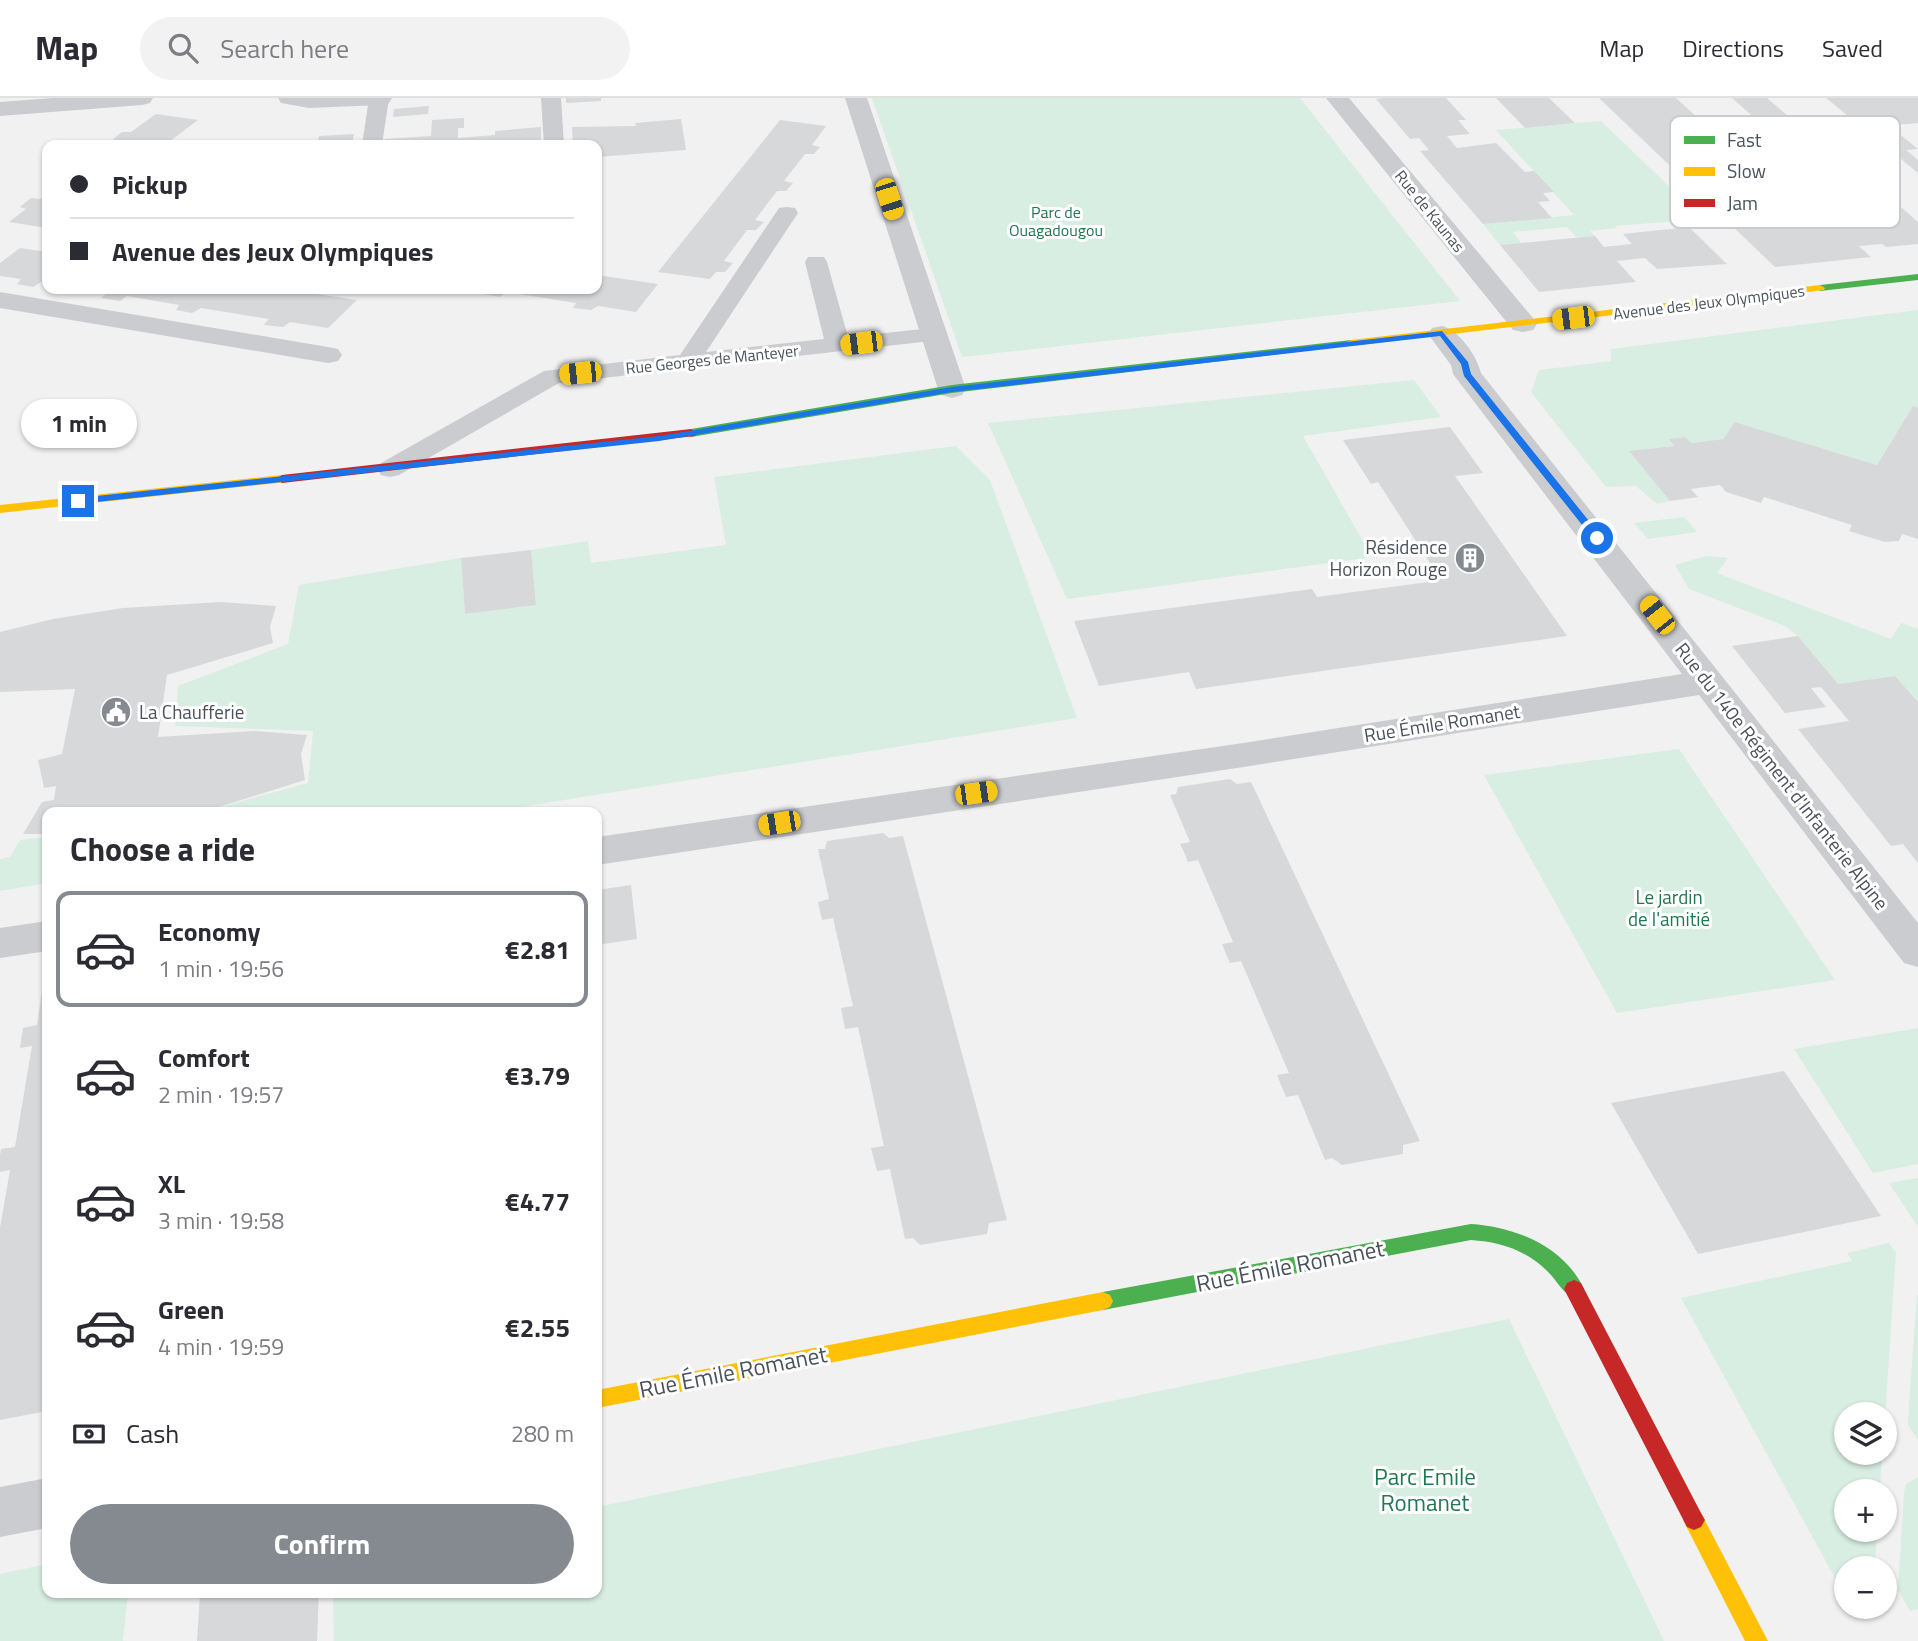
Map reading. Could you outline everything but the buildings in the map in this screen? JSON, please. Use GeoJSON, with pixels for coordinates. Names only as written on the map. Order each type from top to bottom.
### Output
{"type":"FeatureCollection","features":[{"type":"Feature","properties":{"kind":"main road","name":"Avenue des Jeux Olympiques"},"geometry":{"type":"LineString","coordinates":[[0,509],[659,438],[952,389],[1918,277]]}},
{"type":"Feature","properties":{"kind":"main road","name":"Rue Émile Romanet"},"geometry":{"type":"LineString","coordinates":[[602,1398],[1451,1234],[1479,1230],[1512,1235],[1540,1251],[1562,1269],[1576,1292],[1757,1641]]}},
{"type":"Feature","properties":{"kind":"street"},"geometry":{"type":"LineString","coordinates":[[0,109],[142,98]]}},
{"type":"Feature","properties":{"kind":"street"},"geometry":{"type":"LineString","coordinates":[[289,98],[309,101],[380,98]]}},
{"type":"Feature","properties":{"kind":"street"},"geometry":{"type":"LineString","coordinates":[[856,98],[952,389]]}},
{"type":"Feature","properties":{"kind":"street","name":"Rue de Kaunas"},"geometry":{"type":"LineString","coordinates":[[1337,98],[1523,324]]}},
{"type":"Feature","properties":{"kind":"street"},"geometry":{"type":"LineString","coordinates":[[0,300],[328,355]]}},
{"type":"Feature","properties":{"kind":"street","name":"Rue du 140e Régiment d'Infanterie Alpine"},"geometry":{"type":"LineString","coordinates":[[1442,334],[1465,363],[1467,374],[1664,623],[1706,684],[1918,952]]}},
{"type":"Feature","properties":{"kind":"street","name":"Rue Émile Romanet"},"geometry":{"type":"LineString","coordinates":[[602,850],[1251,754],[1660,688],[1706,684]]}},
{"type":"Feature","properties":{"kind":"street"},"geometry":{"type":"LineString","coordinates":[[0,943],[42,937]]}},
{"type":"Feature","properties":{"kind":"street"},"geometry":{"type":"LineString","coordinates":[[0,1512],[42,1504]]}},
{"type":"Feature","properties":{"kind":"lane"},"geometry":{"type":"LineString","coordinates":[[373,140],[380,98]]}},
{"type":"Feature","properties":{"kind":"lane"},"geometry":{"type":"LineString","coordinates":[[551,98],[554,140]]}},
{"type":"Feature","properties":{"kind":"lane"},"geometry":{"type":"LineString","coordinates":[[687,363],[787,213]]}},
{"type":"Feature","properties":{"kind":"lane"},"geometry":{"type":"LineString","coordinates":[[816,262],[838,346]]}},
{"type":"Feature","properties":{"kind":"lane","name":"Rue Georges de Manteyer"},"geometry":{"type":"LineString","coordinates":[[390,469],[553,376],[932,335]]}},
{"type":"Feature","properties":{"kind":"green space","name":"Parc de Ouagadougou"},"geometry":{"type":"Polygon","coordinates":[[[872,98],[1300,98],[1460,301],[962,357],[872,98]]]}},
{"type":"Feature","properties":{"kind":"green space"},"geometry":{"type":"Polygon","coordinates":[[[1601,121],[1670,187],[1670,222],[1615,226],[1617,228],[1590,231],[1595,236],[1577,238],[1567,227],[1513,232],[1521,243],[1500,245],[1483,224],[1574,215],[1496,130],[1601,121]]]}},
{"type":"Feature","properties":{"kind":"green space"},"geometry":{"type":"Polygon","coordinates":[[[1918,310],[1918,408],[1913,406],[1877,465],[1735,422],[1723,439],[1692,443],[1685,437],[1669,439],[1674,446],[1629,451],[1670,501],[1657,504],[1636,486],[1606,487],[1531,392],[1539,370],[1611,361],[1611,349],[1918,310]]]}},
{"type":"Feature","properties":{"kind":"green space"},"geometry":{"type":"Polygon","coordinates":[[[1414,380],[1441,417],[1303,436],[1372,557],[1067,599],[988,423],[1414,380]]]}},
{"type":"Feature","properties":{"kind":"green space"},"geometry":{"type":"Polygon","coordinates":[[[956,446],[990,480],[1077,718],[521,807],[220,807],[308,783],[313,731],[175,726],[178,686],[288,644],[299,585],[461,558],[465,614],[536,604],[531,550],[588,541],[591,563],[726,545],[714,477],[956,446]]]}},
{"type":"Feature","properties":{"kind":"green space"},"geometry":{"type":"Polygon","coordinates":[[[1684,517],[1697,532],[1648,539],[1634,523],[1684,517]]]}},
{"type":"Feature","properties":{"kind":"green space"},"geometry":{"type":"Polygon","coordinates":[[[1706,556],[1728,558],[1717,573],[1891,639],[1901,623],[1918,629],[1918,702],[1895,676],[1838,684],[1798,636],[1785,626],[1689,589],[1675,565],[1706,556]]]}},
{"type":"Feature","properties":{"kind":"green space","name":"Le jardin de l'amitié"},"geometry":{"type":"Polygon","coordinates":[[[1679,749],[1835,980],[1617,1013],[1484,775],[1679,749]]]}},
{"type":"Feature","properties":{"kind":"green space"},"geometry":{"type":"Polygon","coordinates":[[[42,838],[42,884],[0,891],[0,859],[10,857],[20,840],[42,838]]]}},
{"type":"Feature","properties":{"kind":"green space"},"geometry":{"type":"Polygon","coordinates":[[[1918,1028],[1918,1164],[1873,1173],[1794,1049],[1918,1028]]]}},
{"type":"Feature","properties":{"kind":"green space"},"geometry":{"type":"Polygon","coordinates":[[[1918,1178],[1918,1227],[1889,1183],[1918,1178]]]}},
{"type":"Feature","properties":{"kind":"green space"},"geometry":{"type":"Polygon","coordinates":[[[1889,1243],[1896,1253],[1886,1402],[1834,1402],[1834,1465],[1881,1465],[1881,1479],[1834,1479],[1834,1542],[1876,1542],[1876,1556],[1834,1556],[1834,1576],[1681,1298],[1852,1261],[1847,1253],[1889,1243]]]}},
{"type":"Feature","properties":{"kind":"green space"},"geometry":{"type":"Polygon","coordinates":[[[1918,1295],[1918,1440],[1908,1425],[1918,1295]]]}},
{"type":"Feature","properties":{"kind":"green space","name":"Parc Emile Romanet"},"geometry":{"type":"Polygon","coordinates":[[[1509,1319],[1664,1641],[334,1641],[333,1598],[602,1598],[602,1506],[1509,1319]]]}},
{"type":"Feature","properties":{"kind":"green space"},"geometry":{"type":"Polygon","coordinates":[[[1918,1477],[1918,1609],[1910,1611],[1898,1590],[1904,1492],[1906,1484],[1918,1477]]]}},
{"type":"Feature","properties":{"kind":"green space"},"geometry":{"type":"Polygon","coordinates":[[[42,1565],[42,1598],[127,1598],[123,1641],[0,1641],[0,1574],[42,1565]]]}},
{"type":"Feature","properties":{"kind":"traffic: fast"},"geometry":{"type":"LineString","coordinates":[[1820,288],[1918,277]]}},
{"type":"Feature","properties":{"kind":"traffic: fast"},"geometry":{"type":"LineString","coordinates":[[691,433],[952,389],[1351,343]]}},
{"type":"Feature","properties":{"kind":"traffic: fast"},"geometry":{"type":"LineString","coordinates":[[1103,1301],[1471,1232],[1503,1236],[1530,1247],[1554,1265],[1574,1289]]}},
{"type":"Feature","properties":{"kind":"traffic: slow"},"geometry":{"type":"LineString","coordinates":[[1351,343],[1820,288]]}},
{"type":"Feature","properties":{"kind":"traffic: slow"},"geometry":{"type":"LineString","coordinates":[[0,509],[282,479]]}},
{"type":"Feature","properties":{"kind":"traffic: slow"},"geometry":{"type":"LineString","coordinates":[[602,1398],[1103,1301]]}},
{"type":"Feature","properties":{"kind":"traffic: slow"},"geometry":{"type":"LineString","coordinates":[[1694,1520],[1757,1641]]}},
{"type":"Feature","properties":{"kind":"traffic: jam"},"geometry":{"type":"LineString","coordinates":[[282,479],[691,433]]}},
{"type":"Feature","properties":{"kind":"traffic: jam"},"geometry":{"type":"LineString","coordinates":[[1574,1289],[1694,1520]]}},
{"type":"Feature","properties":{"kind":"place","name":"Résidence Horizon Rouge"},"geometry":{"type":"Point","coordinates":[1470,558]}},
{"type":"Feature","properties":{"kind":"place","name":"La Chaufferie"},"geometry":{"type":"Point","coordinates":[116,712]}},
{"type":"Feature","properties":{"kind":"route"},"geometry":{"type":"LineString","coordinates":[[78,501],[659,438],[952,389],[1442,334],[1465,363],[1467,374],[1597,538]]}}]}
